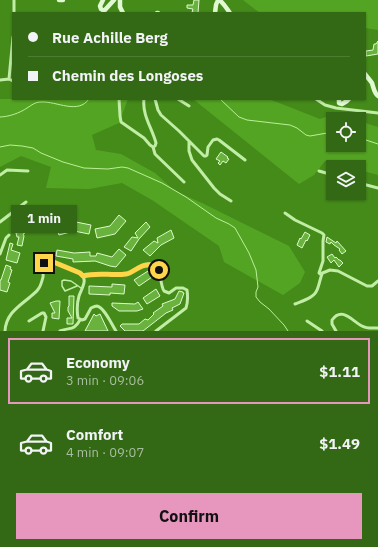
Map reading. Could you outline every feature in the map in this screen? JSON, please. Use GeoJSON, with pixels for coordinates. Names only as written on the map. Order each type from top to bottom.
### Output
{"type":"FeatureCollection","features":[{"type":"Feature","properties":{"kind":"main road"},"geometry":{"type":"LineString","coordinates":[[103,0],[100,6],[101,9],[104,10],[114,0]]}},
{"type":"Feature","properties":{"kind":"main road"},"geometry":{"type":"LineString","coordinates":[[120,0],[120,7],[122,12]]}},
{"type":"Feature","properties":{"kind":"main road"},"geometry":{"type":"LineString","coordinates":[[215,12],[216,4],[219,0],[221,0],[229,12]]}},
{"type":"Feature","properties":{"kind":"main road"},"geometry":{"type":"LineString","coordinates":[[366,75],[371,82],[374,93],[378,96]]}},
{"type":"Feature","properties":{"kind":"main road"},"geometry":{"type":"LineString","coordinates":[[338,100],[342,106],[348,100]]}},
{"type":"Feature","properties":{"kind":"street"},"geometry":{"type":"LineString","coordinates":[[14,0],[14,12]]}},
{"type":"Feature","properties":{"kind":"street"},"geometry":{"type":"LineString","coordinates":[[0,80],[12,80]]}},
{"type":"Feature","properties":{"kind":"street"},"geometry":{"type":"LineString","coordinates":[[119,100],[121,122],[153,146],[157,156],[184,182]]}},
{"type":"Feature","properties":{"kind":"street"},"geometry":{"type":"LineString","coordinates":[[144,100],[144,110],[156,143],[155,146],[153,146]]}},
{"type":"Feature","properties":{"kind":"street"},"geometry":{"type":"LineString","coordinates":[[155,100],[161,115],[202,155],[207,155],[208,147],[214,140],[217,139],[245,160]]}},
{"type":"Feature","properties":{"kind":"street"},"geometry":{"type":"LineString","coordinates":[[180,100],[189,106]]}},
{"type":"Feature","properties":{"kind":"street"},"geometry":{"type":"LineString","coordinates":[[318,100],[325,105],[336,108],[342,106],[378,113]]}},
{"type":"Feature","properties":{"kind":"street"},"geometry":{"type":"LineString","coordinates":[[189,141],[189,151],[192,160],[214,188],[231,201]]}},
{"type":"Feature","properties":{"kind":"street"},"geometry":{"type":"LineString","coordinates":[[0,175],[8,170],[28,171]]}},
{"type":"Feature","properties":{"kind":"street"},"geometry":{"type":"LineString","coordinates":[[319,171],[326,173]]}},
{"type":"Feature","properties":{"kind":"street"},"geometry":{"type":"LineString","coordinates":[[366,185],[378,188]]}},
{"type":"Feature","properties":{"kind":"street"},"geometry":{"type":"LineString","coordinates":[[0,222],[26,202]]}},
{"type":"Feature","properties":{"kind":"street"},"geometry":{"type":"LineString","coordinates":[[285,212],[295,220],[324,235],[323,261],[319,273],[322,274]]}},
{"type":"Feature","properties":{"kind":"street"},"geometry":{"type":"LineString","coordinates":[[0,254],[9,235]]}},
{"type":"Feature","properties":{"kind":"street"},"geometry":{"type":"LineString","coordinates":[[5,331],[5,325],[9,316],[38,290],[43,278],[42,267],[44,263],[48,261],[80,273],[83,276],[83,288],[78,304],[78,318],[80,320]]}},
{"type":"Feature","properties":{"kind":"street"},"geometry":{"type":"LineString","coordinates":[[83,276],[95,274],[128,274],[145,265],[153,265],[157,267],[165,292],[169,293],[179,287],[187,290],[188,304],[186,308],[156,331]]}},
{"type":"Feature","properties":{"kind":"street"},"geometry":{"type":"LineString","coordinates":[[295,304],[304,301],[313,295],[316,292],[322,274],[330,270],[338,271],[367,286],[372,286],[378,281]]}},
{"type":"Feature","properties":{"kind":"street"},"geometry":{"type":"LineString","coordinates":[[60,331],[72,330],[77,326],[80,320],[85,319],[90,308],[97,306],[106,314],[116,331]]}},
{"type":"Feature","properties":{"kind":"street"},"geometry":{"type":"LineString","coordinates":[[29,321],[44,313],[46,317],[43,331]]}},
{"type":"Feature","properties":{"kind":"street"},"geometry":{"type":"LineString","coordinates":[[336,331],[332,324],[332,320],[334,317],[341,314],[366,328],[378,328]]}},
{"type":"Feature","properties":{"kind":"street"},"geometry":{"type":"LineString","coordinates":[[307,321],[322,331]]}},
{"type":"Feature","properties":{"kind":"lane"},"geometry":{"type":"LineString","coordinates":[[77,286],[65,291],[63,290],[62,281],[70,281],[83,288]]}},
{"type":"Feature","properties":{"kind":"green space"},"geometry":{"type":"Polygon","coordinates":[[[243,0],[378,0],[378,30],[366,28],[366,12],[259,12],[243,0]]]}},
{"type":"Feature","properties":{"kind":"green space"},"geometry":{"type":"Polygon","coordinates":[[[0,99],[128,100],[119,123],[92,135],[96,150],[121,154],[155,173],[175,191],[289,246],[305,272],[300,283],[283,295],[224,262],[219,246],[152,200],[122,183],[89,189],[46,188],[51,167],[21,156],[0,167],[0,99]]]}},
{"type":"Feature","properties":{"kind":"green space"},"geometry":{"type":"Polygon","coordinates":[[[194,100],[272,100],[320,119],[326,117],[326,152],[366,152],[366,123],[378,127],[378,175],[366,172],[366,160],[326,160],[314,175],[299,184],[194,100]]]}},
{"type":"Feature","properties":{"kind":"building"},"geometry":{"type":"Polygon","coordinates":[[[194,0],[199,0],[198,12],[192,12],[193,9],[187,8],[187,5],[193,5],[194,0]]]}},
{"type":"Feature","properties":{"kind":"building"},"geometry":{"type":"Polygon","coordinates":[[[378,41],[378,54],[366,56],[366,51],[373,50],[374,44],[378,41]]]}},
{"type":"Feature","properties":{"kind":"building"},"geometry":{"type":"Polygon","coordinates":[[[221,152],[229,159],[226,163],[223,161],[220,165],[218,163],[220,161],[216,159],[221,152]]]}},
{"type":"Feature","properties":{"kind":"building"},"geometry":{"type":"Polygon","coordinates":[[[119,215],[126,221],[115,234],[97,238],[95,229],[110,226],[119,215]]]}},
{"type":"Feature","properties":{"kind":"building"},"geometry":{"type":"Polygon","coordinates":[[[76,222],[91,225],[89,234],[74,231],[59,235],[57,230],[76,224],[76,222]]]}},
{"type":"Feature","properties":{"kind":"building"},"geometry":{"type":"Polygon","coordinates":[[[146,222],[150,227],[131,251],[124,247],[132,237],[138,238],[135,233],[146,222]]]}},
{"type":"Feature","properties":{"kind":"building"},"geometry":{"type":"Polygon","coordinates":[[[23,229],[25,233],[23,234],[22,246],[17,245],[19,237],[17,237],[16,233],[23,229]]]}},
{"type":"Feature","properties":{"kind":"building"},"geometry":{"type":"Polygon","coordinates":[[[171,230],[174,238],[161,245],[150,256],[143,250],[154,241],[158,243],[157,238],[171,230]]]}},
{"type":"Feature","properties":{"kind":"building"},"geometry":{"type":"Polygon","coordinates":[[[305,232],[310,235],[302,248],[297,245],[305,232]]]}},
{"type":"Feature","properties":{"kind":"building"},"geometry":{"type":"Polygon","coordinates":[[[327,237],[336,243],[337,241],[346,251],[342,254],[339,250],[340,249],[331,242],[330,244],[326,242],[327,237]]]}},
{"type":"Feature","properties":{"kind":"building"},"geometry":{"type":"Polygon","coordinates":[[[10,243],[13,244],[11,250],[20,253],[17,263],[6,260],[10,243]]]}},
{"type":"Feature","properties":{"kind":"building"},"geometry":{"type":"Polygon","coordinates":[[[119,249],[126,255],[116,267],[95,261],[73,262],[73,259],[56,256],[57,250],[74,253],[90,252],[90,256],[96,256],[97,253],[112,257],[119,249]]]}},
{"type":"Feature","properties":{"kind":"building"},"geometry":{"type":"Polygon","coordinates":[[[332,254],[343,263],[339,267],[334,260],[331,263],[327,257],[332,254]]]}},
{"type":"Feature","properties":{"kind":"building"},"geometry":{"type":"Polygon","coordinates":[[[6,265],[11,267],[10,269],[12,270],[8,282],[10,283],[7,292],[0,290],[0,280],[6,265]]]}},
{"type":"Feature","properties":{"kind":"building"},"geometry":{"type":"Polygon","coordinates":[[[148,271],[152,277],[139,286],[134,280],[148,271]]]}},
{"type":"Feature","properties":{"kind":"building"},"geometry":{"type":"Polygon","coordinates":[[[112,284],[125,285],[124,294],[89,294],[89,286],[112,287],[112,284]]]}},
{"type":"Feature","properties":{"kind":"building"},"geometry":{"type":"Polygon","coordinates":[[[156,289],[160,296],[147,304],[143,298],[156,289]]]}},
{"type":"Feature","properties":{"kind":"building"},"geometry":{"type":"Polygon","coordinates":[[[179,291],[184,293],[180,304],[172,308],[173,310],[166,313],[143,331],[125,331],[120,326],[122,324],[139,324],[145,319],[148,320],[154,314],[153,313],[163,306],[162,304],[175,299],[179,291]]]}},
{"type":"Feature","properties":{"kind":"building"},"geometry":{"type":"Polygon","coordinates":[[[69,296],[74,296],[73,324],[67,324],[67,318],[72,318],[68,311],[69,296]]]}},
{"type":"Feature","properties":{"kind":"building"},"geometry":{"type":"Polygon","coordinates":[[[60,301],[59,319],[52,318],[52,313],[55,313],[50,303],[60,301]]]}},
{"type":"Feature","properties":{"kind":"building"},"geometry":{"type":"Polygon","coordinates":[[[138,302],[143,309],[137,311],[119,311],[112,306],[112,303],[135,304],[138,302]]]}},
{"type":"Feature","properties":{"kind":"building"},"geometry":{"type":"Polygon","coordinates":[[[94,314],[96,316],[100,314],[108,331],[85,331],[94,314]]]}},
{"type":"Feature","properties":{"kind":"waterway"},"geometry":{"type":"LineString","coordinates":[[0,117],[17,113],[41,102],[73,107],[84,104],[88,100]]}},
{"type":"Feature","properties":{"kind":"waterway"},"geometry":{"type":"LineString","coordinates":[[221,100],[239,117],[247,120],[290,125],[310,136],[326,133]]}},
{"type":"Feature","properties":{"kind":"waterway"},"geometry":{"type":"LineString","coordinates":[[366,140],[378,144]]}},
{"type":"Feature","properties":{"kind":"waterway"},"geometry":{"type":"LineString","coordinates":[[0,147],[10,145],[33,148],[63,162],[84,168],[128,168],[162,183],[186,197],[216,218],[229,224],[235,228],[249,253],[256,270],[258,287],[256,297],[269,309],[288,331]]}},
{"type":"Feature","properties":{"kind":"route"},"geometry":{"type":"LineString","coordinates":[[44,263],[51,261],[80,273],[83,276],[89,274],[128,274],[145,265],[153,265],[159,270]]}}]}
